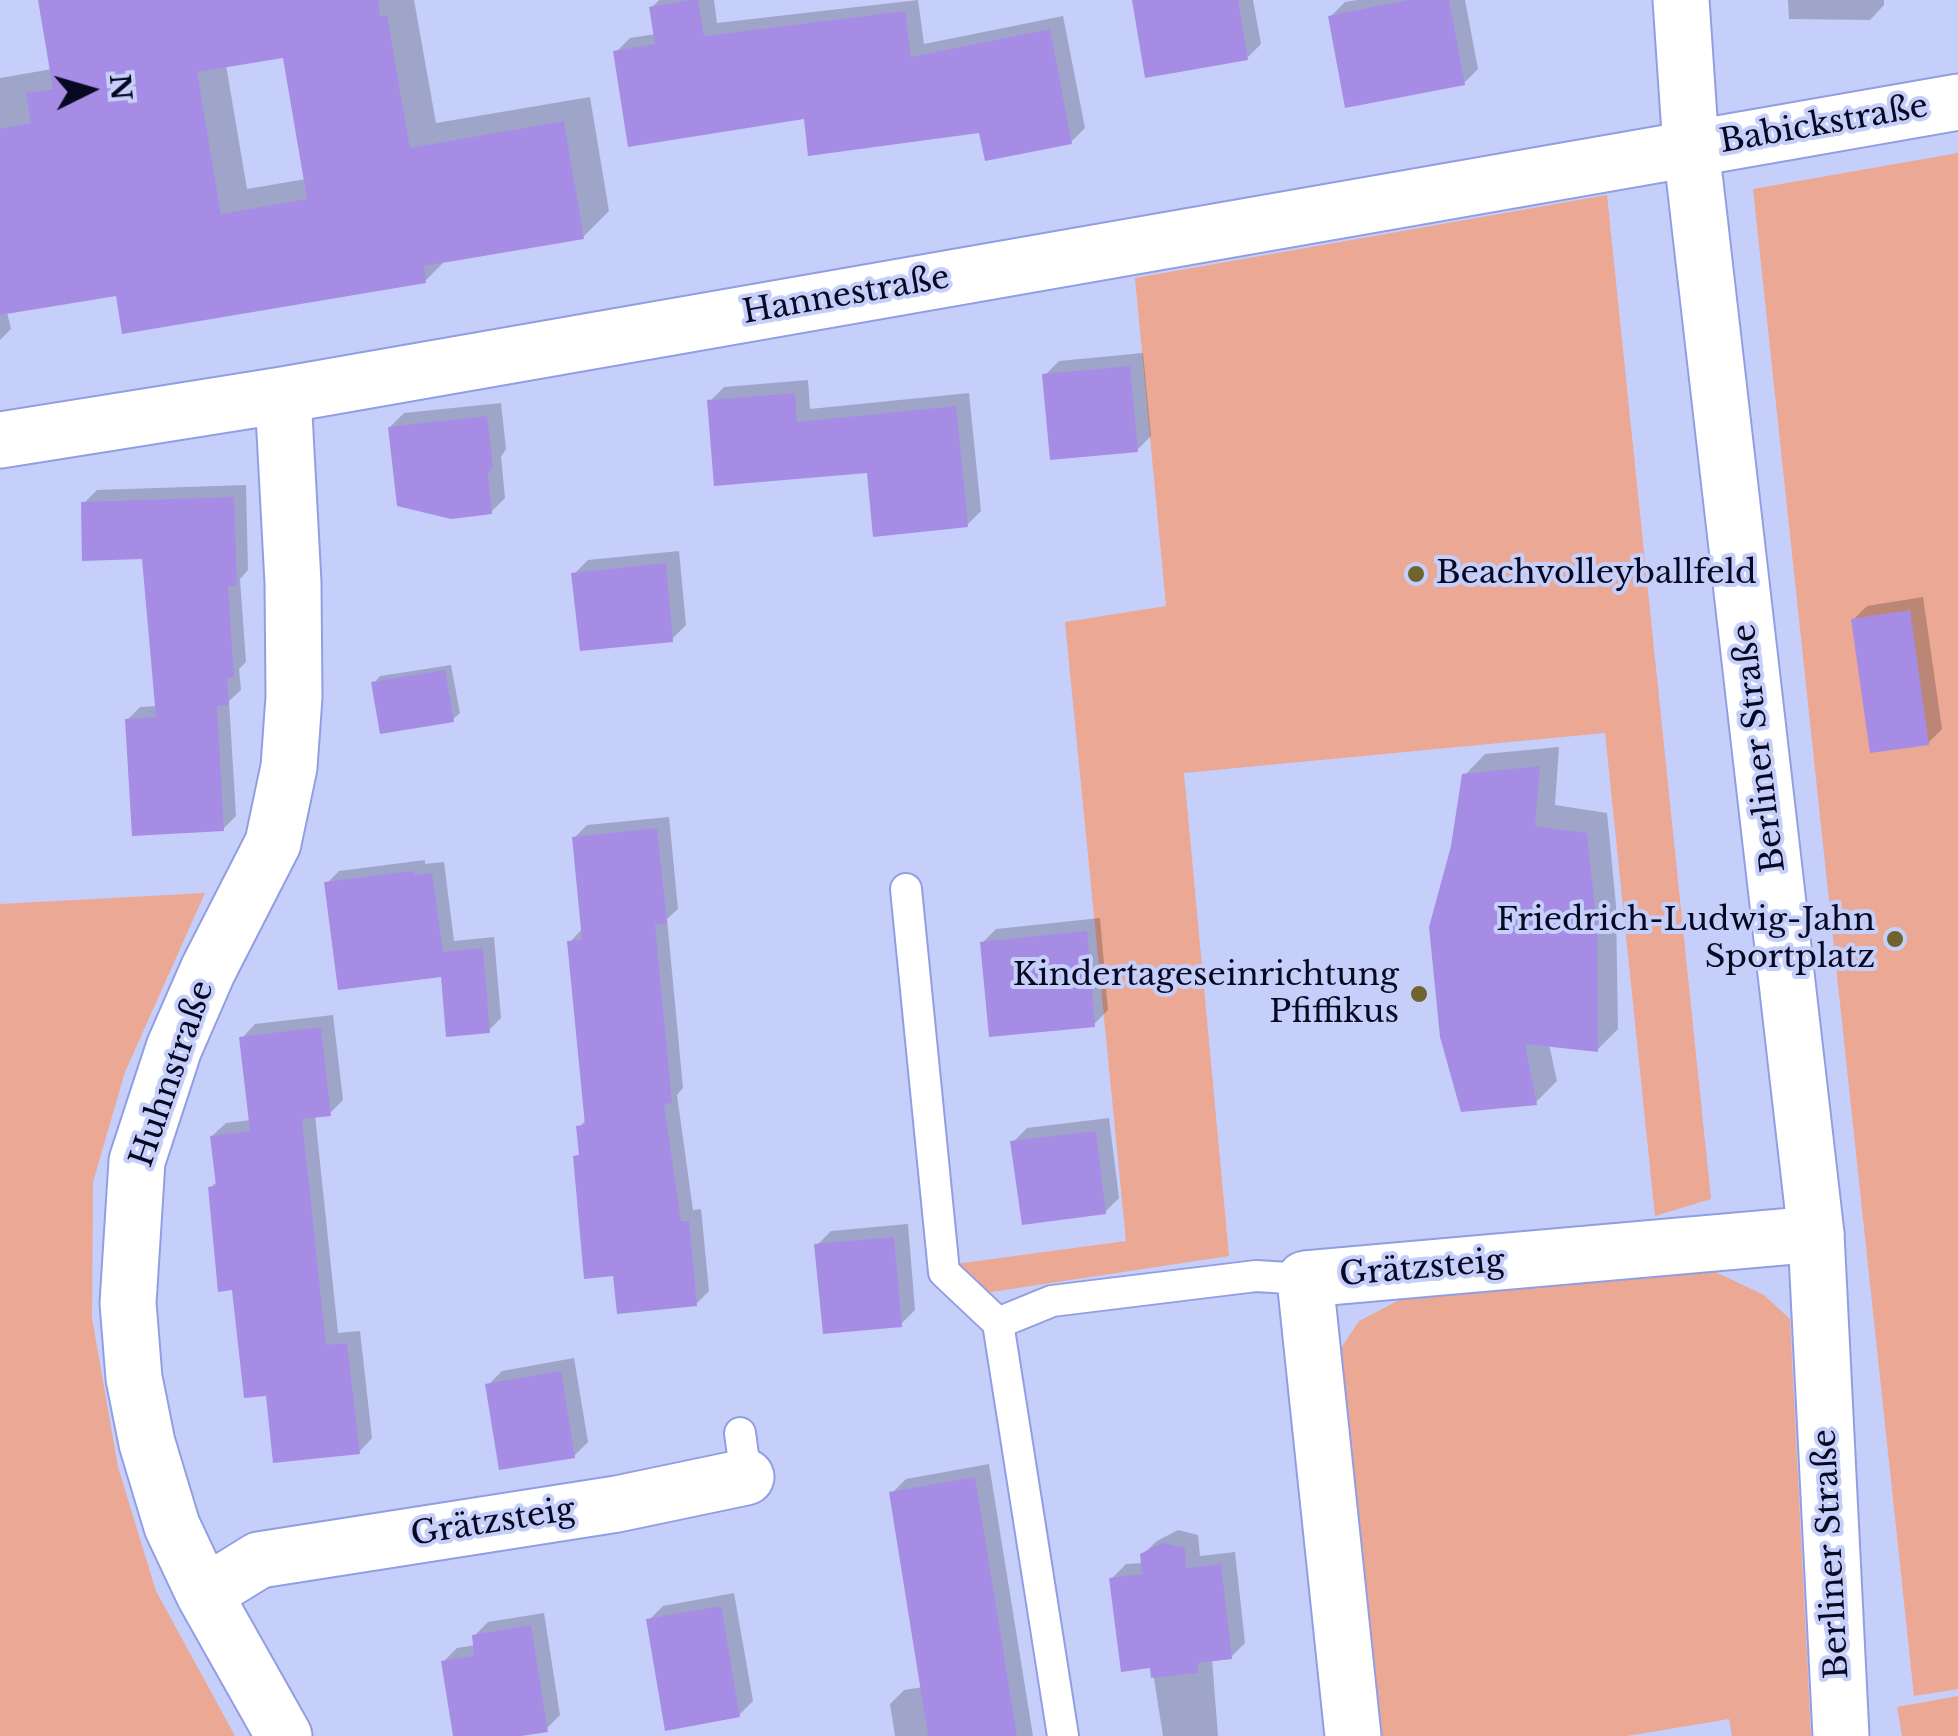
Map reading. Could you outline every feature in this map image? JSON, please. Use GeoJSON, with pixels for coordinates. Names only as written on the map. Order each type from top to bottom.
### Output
{"type":"FeatureCollection","features":[{"type":"Feature","properties":{"kind":"street","name":"Berliner Straße"},"geometry":{"type":"LineString","coordinates":[[1681,0],[1691,148],[1816,1234],[1840,1736]]}},
{"type":"Feature","properties":{"kind":"street","name":"Babickstraße"},"geometry":{"type":"LineString","coordinates":[[1691,148],[1958,102]]}},
{"type":"Feature","properties":{"kind":"street","name":"Hannestraße"},"geometry":{"type":"LineString","coordinates":[[0,440],[1691,148]]}},
{"type":"Feature","properties":{"kind":"street","name":"Huhnstraße"},"geometry":{"type":"LineString","coordinates":[[284,394],[293,583],[290,767],[273,843],[208,970],[168,1066],[137,1160],[128,1303],[140,1410],[172,1526],[204,1594],[284,1736]]}},
{"type":"Feature","properties":{"kind":"street","name":"Grätzsteig"},"geometry":{"type":"LineString","coordinates":[[1353,1736],[1306,1278],[1816,1234]]}},
{"type":"Feature","properties":{"kind":"street","name":"Grätzsteig"},"geometry":{"type":"LineString","coordinates":[[204,1594],[259,1560],[617,1504],[743,1455]]}},
{"type":"Feature","properties":{"kind":"lane"},"geometry":{"type":"LineString","coordinates":[[906,889],[944,1272],[998,1323],[1063,1736]]}},
{"type":"Feature","properties":{"kind":"lane"},"geometry":{"type":"LineString","coordinates":[[998,1323],[1052,1301],[1256,1276],[1306,1278]]}},
{"type":"Feature","properties":{"kind":"shaded area","name":"Friedrich-Ludwig-Jahn Sportplatz"},"geometry":{"type":"Polygon","coordinates":[[[1958,153],[1958,1689],[1914,1696],[1753,189],[1958,153]]]}},
{"type":"Feature","properties":{"kind":"shaded area"},"geometry":{"type":"Polygon","coordinates":[[[1607,195],[1711,1199],[1655,1216],[1605,733],[1184,773],[1229,1256],[958,1297],[955,1264],[1126,1241],[1065,622],[1166,606],[1135,278],[1607,195]]]}},
{"type":"Feature","properties":{"kind":"shaded area"},"geometry":{"type":"Polygon","coordinates":[[[205,893],[125,1072],[93,1182],[92,1318],[118,1467],[156,1591],[235,1736],[0,1736],[0,904],[205,893]]]}},
{"type":"Feature","properties":{"kind":"shaded area"},"geometry":{"type":"Polygon","coordinates":[[[1707,1268],[1764,1295],[1790,1319],[1811,1736],[1732,1736],[1729,1719],[1627,1736],[1377,1736],[1339,1351],[1359,1321],[1407,1296],[1707,1268]]]}},
{"type":"Feature","properties":{"kind":"shaded area"},"geometry":{"type":"Polygon","coordinates":[[[1958,1696],[1958,1736],[1902,1736],[1897,1707],[1958,1696]]]}},
{"type":"Feature","properties":{"kind":"building"},"geometry":{"type":"Polygon","coordinates":[[[38,0],[378,0],[380,16],[387,15],[410,148],[564,121],[584,239],[424,266],[426,283],[122,334],[116,296],[0,315],[0,129],[31,123],[26,93],[53,89],[38,0]],[[283,58],[197,72],[221,214],[307,199],[283,58]]]}},
{"type":"Feature","properties":{"kind":"building"},"geometry":{"type":"Polygon","coordinates":[[[698,0],[704,36],[905,11],[911,57],[1050,29],[1072,144],[985,161],[979,133],[808,156],[804,119],[628,147],[613,51],[655,44],[649,7],[698,0]]]}},
{"type":"Feature","properties":{"kind":"building"},"geometry":{"type":"Polygon","coordinates":[[[1132,0],[1238,0],[1248,60],[1145,78],[1132,0]]]}},
{"type":"Feature","properties":{"kind":"building"},"geometry":{"type":"Polygon","coordinates":[[[1408,0],[1449,0],[1465,85],[1345,108],[1328,16],[1408,0]]]}},
{"type":"Feature","properties":{"kind":"building"},"geometry":{"type":"Polygon","coordinates":[[[1130,366],[1138,452],[1050,460],[1042,374],[1130,366]]]}},
{"type":"Feature","properties":{"kind":"building"},"geometry":{"type":"Polygon","coordinates":[[[795,393],[797,422],[956,406],[968,527],[873,537],[867,473],[714,486],[707,400],[795,393]]]}},
{"type":"Feature","properties":{"kind":"building"},"geometry":{"type":"Polygon","coordinates":[[[487,416],[493,466],[488,473],[492,514],[451,519],[397,506],[388,427],[487,416]]]}},
{"type":"Feature","properties":{"kind":"building"},"geometry":{"type":"Polygon","coordinates":[[[234,497],[237,586],[228,586],[234,677],[227,678],[229,705],[217,706],[224,831],[132,836],[125,719],[156,717],[142,559],[82,561],[81,502],[234,497]]]}},
{"type":"Feature","properties":{"kind":"building"},"geometry":{"type":"Polygon","coordinates":[[[666,563],[673,642],[580,651],[571,573],[666,563]]]}},
{"type":"Feature","properties":{"kind":"building"},"geometry":{"type":"Polygon","coordinates":[[[1910,610],[1929,745],[1870,753],[1851,619],[1910,610]]]}},
{"type":"Feature","properties":{"kind":"building"},"geometry":{"type":"Polygon","coordinates":[[[445,670],[454,722],[380,734],[371,682],[445,670]]]}},
{"type":"Feature","properties":{"kind":"building"},"geometry":{"type":"Polygon","coordinates":[[[1540,766],[1535,826],[1587,833],[1597,927],[1598,1052],[1525,1044],[1537,1105],[1461,1112],[1440,1037],[1429,927],[1451,846],[1462,774],[1540,766]]]}},
{"type":"Feature","properties":{"kind":"building"},"geometry":{"type":"Polygon","coordinates":[[[657,828],[667,923],[655,925],[672,1103],[664,1104],[681,1221],[689,1221],[697,1306],[617,1314],[613,1276],[584,1279],[573,1156],[579,1155],[576,1126],[585,1125],[567,941],[582,940],[572,837],[657,828]]]}},
{"type":"Feature","properties":{"kind":"building"},"geometry":{"type":"Polygon","coordinates":[[[413,871],[414,875],[432,873],[443,952],[483,948],[490,1033],[446,1037],[441,977],[338,990],[324,882],[413,871]]]}},
{"type":"Feature","properties":{"kind":"building"},"geometry":{"type":"Polygon","coordinates":[[[1087,931],[1095,1027],[989,1037],[980,942],[1087,931]]]}},
{"type":"Feature","properties":{"kind":"building"},"geometry":{"type":"Polygon","coordinates":[[[321,1027],[331,1116],[302,1119],[326,1345],[347,1343],[360,1454],[273,1463],[266,1396],[244,1398],[232,1290],[218,1292],[208,1187],[216,1186],[210,1136],[250,1131],[239,1037],[321,1027]]]}},
{"type":"Feature","properties":{"kind":"building"},"geometry":{"type":"Polygon","coordinates":[[[1096,1131],[1106,1214],[1022,1225],[1010,1141],[1096,1131]]]}},
{"type":"Feature","properties":{"kind":"building"},"geometry":{"type":"Polygon","coordinates":[[[894,1237],[902,1327],[823,1334],[814,1244],[894,1237]]]}},
{"type":"Feature","properties":{"kind":"building"},"geometry":{"type":"Polygon","coordinates":[[[561,1371],[575,1458],[499,1470],[485,1384],[561,1371]]]}},
{"type":"Feature","properties":{"kind":"building"},"geometry":{"type":"Polygon","coordinates":[[[975,1477],[1017,1736],[928,1736],[889,1492],[975,1477]]]}},
{"type":"Feature","properties":{"kind":"building"},"geometry":{"type":"Polygon","coordinates":[[[1162,1543],[1185,1548],[1186,1568],[1221,1564],[1232,1659],[1198,1663],[1198,1673],[1151,1678],[1150,1668],[1121,1672],[1109,1578],[1142,1574],[1140,1554],[1162,1543]]]}},
{"type":"Feature","properties":{"kind":"building"},"geometry":{"type":"Polygon","coordinates":[[[721,1606],[740,1717],[665,1731],[646,1619],[721,1606]]]}},
{"type":"Feature","properties":{"kind":"building"},"geometry":{"type":"Polygon","coordinates":[[[531,1625],[548,1732],[453,1736],[441,1661],[474,1656],[472,1635],[531,1625]]]}},
{"type":"Feature","properties":{"kind":"place","name":"Beachvolleyballfeld"},"geometry":{"type":"Point","coordinates":[1416,574]}},
{"type":"Feature","properties":{"kind":"place","name":"Friedrich-Ludwig-Jahn Sportplatz"},"geometry":{"type":"Point","coordinates":[1895,939]}},
{"type":"Feature","properties":{"kind":"place","name":"Kindertageseinrichtung Pfiffikus"},"geometry":{"type":"Point","coordinates":[1419,994]}}]}
